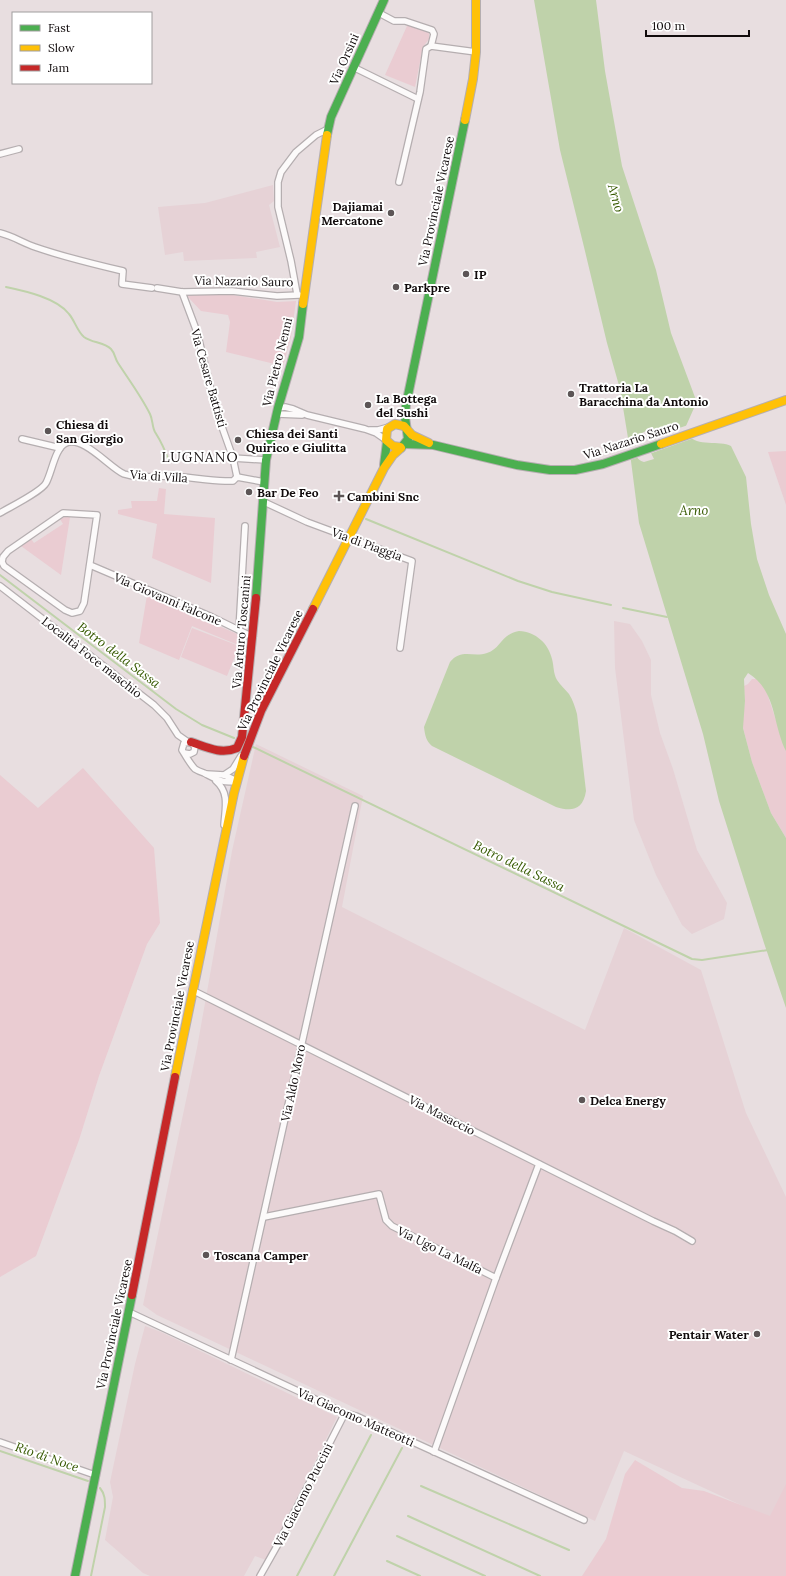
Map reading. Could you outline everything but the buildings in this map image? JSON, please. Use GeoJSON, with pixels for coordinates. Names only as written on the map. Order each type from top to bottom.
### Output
{"type":"FeatureCollection","features":[{"type":"Feature","properties":{"kind":"main road","name":"Via Orsini"},"geometry":{"type":"LineString","coordinates":[[328,129],[331,117],[353,67],[380,14],[384,0]]}},
{"type":"Feature","properties":{"kind":"main road","name":"Via Provinciale Vicarese"},"geometry":{"type":"LineString","coordinates":[[408,431],[406,405],[472,86],[476,52],[476,0]]}},
{"type":"Feature","properties":{"kind":"main road","name":"Via Pietro Nenni"},"geometry":{"type":"LineString","coordinates":[[264,482],[266,460],[277,411],[298,337],[301,295],[328,129]]}},
{"type":"Feature","properties":{"kind":"main road","name":"Via Nazario Sauro"},"geometry":{"type":"LineString","coordinates":[[408,431],[433,445],[517,465],[546,470],[575,470],[603,464],[786,400]]}},
{"type":"Feature","properties":{"kind":"main road","name":"Via Provinciale Vicarese"},"geometry":{"type":"LineString","coordinates":[[392,425],[406,405]]}},
{"type":"Feature","properties":{"kind":"main road"},"geometry":{"type":"LineString","coordinates":[[392,425],[404,426],[408,431],[408,439],[403,446],[392,447],[386,441],[385,433],[392,425]]}},
{"type":"Feature","properties":{"kind":"main road","name":"Via Provinciale Vicarese"},"geometry":{"type":"LineString","coordinates":[[384,468],[386,441]]}},
{"type":"Feature","properties":{"kind":"main road","name":"Via Nazario Sauro"},"geometry":{"type":"LineString","coordinates":[[403,446],[433,445]]}},
{"type":"Feature","properties":{"kind":"main road","name":"Via Provinciale Vicarese"},"geometry":{"type":"LineString","coordinates":[[75,1576],[129,1312],[192,990],[224,837],[243,759],[261,711],[384,468],[403,446]]}},
{"type":"Feature","properties":{"kind":"main road","name":"Via Arturo Toscanini"},"geometry":{"type":"LineString","coordinates":[[203,747],[225,752],[235,750],[239,745],[243,730],[253,637],[264,482]]}},
{"type":"Feature","properties":{"kind":"main road"},"geometry":{"type":"LineString","coordinates":[[190,742],[203,747]]}},
{"type":"Feature","properties":{"kind":"street"},"geometry":{"type":"LineString","coordinates":[[380,14],[394,21],[405,21],[434,32],[431,46]]}},
{"type":"Feature","properties":{"kind":"street"},"geometry":{"type":"LineString","coordinates":[[399,182],[418,99],[426,49],[431,46],[476,52]]}},
{"type":"Feature","properties":{"kind":"street"},"geometry":{"type":"LineString","coordinates":[[353,67],[418,99]]}},
{"type":"Feature","properties":{"kind":"street"},"geometry":{"type":"LineString","coordinates":[[301,295],[278,207],[278,182],[281,172],[296,152],[316,135],[328,129]]}},
{"type":"Feature","properties":{"kind":"street"},"geometry":{"type":"LineString","coordinates":[[0,154],[19,149]]}},
{"type":"Feature","properties":{"kind":"street"},"geometry":{"type":"LineString","coordinates":[[0,233],[33,246],[123,271],[122,284],[182,292]]}},
{"type":"Feature","properties":{"kind":"street","name":"Via Nazario Sauro"},"geometry":{"type":"LineString","coordinates":[[182,292],[232,291],[277,296],[301,295]]}},
{"type":"Feature","properties":{"kind":"street","name":"Via Cesare Battisti"},"geometry":{"type":"LineString","coordinates":[[182,292],[197,332],[216,410],[233,458],[237,477]]}},
{"type":"Feature","properties":{"kind":"street"},"geometry":{"type":"LineString","coordinates":[[282,395],[285,403],[293,409]]}},
{"type":"Feature","properties":{"kind":"street"},"geometry":{"type":"LineString","coordinates":[[277,411],[285,407],[307,415]]}},
{"type":"Feature","properties":{"kind":"street"},"geometry":{"type":"LineString","coordinates":[[277,411],[307,415],[366,429],[376,433],[386,441]]}},
{"type":"Feature","properties":{"kind":"street"},"geometry":{"type":"LineString","coordinates":[[366,429],[378,430],[392,425]]}},
{"type":"Feature","properties":{"kind":"street"},"geometry":{"type":"LineString","coordinates":[[0,513],[44,486],[60,448],[22,438]]}},
{"type":"Feature","properties":{"kind":"street","name":"Via di Villa"},"geometry":{"type":"LineString","coordinates":[[60,448],[66,443],[72,442],[85,446],[103,458],[118,471],[134,476],[170,476],[224,481],[232,481],[237,477],[264,482]]}},
{"type":"Feature","properties":{"kind":"street"},"geometry":{"type":"LineString","coordinates":[[233,458],[266,460]]}},
{"type":"Feature","properties":{"kind":"street","name":"Via di Piaggia"},"geometry":{"type":"LineString","coordinates":[[262,501],[307,522],[412,561],[400,648]]}},
{"type":"Feature","properties":{"kind":"street"},"geometry":{"type":"LineString","coordinates":[[63,513],[97,515],[90,565],[83,608],[79,613],[72,613],[65,610],[4,566],[2,560],[5,554],[16,544],[63,513]]}},
{"type":"Feature","properties":{"kind":"street"},"geometry":{"type":"LineString","coordinates":[[238,630],[246,526]]}},
{"type":"Feature","properties":{"kind":"street","name":"Via Giovanni Falcone"},"geometry":{"type":"LineString","coordinates":[[90,565],[253,637]]}},
{"type":"Feature","properties":{"kind":"street","name":"Località Foce maschio"},"geometry":{"type":"LineString","coordinates":[[0,586],[154,705],[167,718],[178,734],[183,750],[194,768],[215,779]]}},
{"type":"Feature","properties":{"kind":"street","name":"Località Foce maschio"},"geometry":{"type":"LineString","coordinates":[[178,734],[190,742]]}},
{"type":"Feature","properties":{"kind":"street"},"geometry":{"type":"LineString","coordinates":[[224,775],[236,766],[251,736]]}},
{"type":"Feature","properties":{"kind":"street"},"geometry":{"type":"LineString","coordinates":[[192,764],[191,760],[193,752],[195,746],[190,742],[184,743],[183,750],[188,754],[193,752],[197,749],[203,747]]}},
{"type":"Feature","properties":{"kind":"street"},"geometry":{"type":"LineString","coordinates":[[203,773],[224,775],[237,781]]}},
{"type":"Feature","properties":{"kind":"street"},"geometry":{"type":"LineString","coordinates":[[215,779],[226,783],[237,781]]}},
{"type":"Feature","properties":{"kind":"street"},"geometry":{"type":"LineString","coordinates":[[215,779],[221,785],[225,795],[224,837]]}},
{"type":"Feature","properties":{"kind":"street","name":"Via Aldo Moro"},"geometry":{"type":"LineString","coordinates":[[231,1360],[355,806]]}},
{"type":"Feature","properties":{"kind":"street","name":"Via Masaccio"},"geometry":{"type":"LineString","coordinates":[[192,990],[675,1231],[692,1241]]}},
{"type":"Feature","properties":{"kind":"street","name":"Via Ugo La Malfa"},"geometry":{"type":"LineString","coordinates":[[434,1452],[496,1278],[540,1164]]}},
{"type":"Feature","properties":{"kind":"street","name":"Via Ugo La Malfa"},"geometry":{"type":"LineString","coordinates":[[264,1217],[379,1194],[386,1220],[392,1226],[496,1278]]}},
{"type":"Feature","properties":{"kind":"street","name":"Via Giacomo Matteotti"},"geometry":{"type":"LineString","coordinates":[[129,1312],[345,1413],[584,1520]]}},
{"type":"Feature","properties":{"kind":"street","name":"Via Giacomo Puccini"},"geometry":{"type":"LineString","coordinates":[[260,1576],[277,1546],[345,1413]]}},
{"type":"Feature","properties":{"kind":"street"},"geometry":{"type":"LineString","coordinates":[[0,1442],[95,1475]]}},
{"type":"Feature","properties":{"kind":"shaded area"},"geometry":{"type":"Polygon","coordinates":[[[409,25],[429,32],[429,39],[423,47],[415,87],[385,75],[407,26],[409,25]]]}},
{"type":"Feature","properties":{"kind":"shaded area"},"geometry":{"type":"Polygon","coordinates":[[[273,185],[274,201],[269,205],[280,247],[256,252],[257,258],[184,261],[183,252],[165,255],[158,207],[205,203],[273,185]]]}},
{"type":"Feature","properties":{"kind":"shaded area"},"geometry":{"type":"Polygon","coordinates":[[[188,295],[233,295],[277,302],[296,301],[291,337],[283,366],[226,352],[230,322],[228,315],[201,311],[188,297],[188,295]]]}},
{"type":"Feature","properties":{"kind":"shaded area"},"geometry":{"type":"Polygon","coordinates":[[[786,451],[786,505],[768,452],[786,451]]]}},
{"type":"Feature","properties":{"kind":"shaded area"},"geometry":{"type":"Polygon","coordinates":[[[159,488],[166,489],[164,514],[215,518],[211,583],[152,558],[157,524],[118,514],[118,510],[132,508],[131,501],[157,501],[159,488]]]}},
{"type":"Feature","properties":{"kind":"shaded area"},"geometry":{"type":"Polygon","coordinates":[[[70,517],[61,575],[21,546],[31,539],[34,543],[63,524],[60,519],[70,517]]]}},
{"type":"Feature","properties":{"kind":"shaded area"},"geometry":{"type":"Polygon","coordinates":[[[147,595],[242,636],[238,645],[192,626],[179,660],[139,643],[147,595]]]}},
{"type":"Feature","properties":{"kind":"shaded area"},"geometry":{"type":"Polygon","coordinates":[[[614,621],[630,624],[642,641],[651,660],[651,695],[660,733],[673,769],[697,850],[727,903],[724,919],[692,934],[682,925],[656,875],[634,820],[615,668],[614,621]]]}},
{"type":"Feature","properties":{"kind":"shaded area"},"geometry":{"type":"Polygon","coordinates":[[[192,628],[239,646],[227,676],[181,657],[192,628]]]}},
{"type":"Feature","properties":{"kind":"shaded area"},"geometry":{"type":"Polygon","coordinates":[[[752,679],[758,679],[766,690],[786,751],[786,838],[771,813],[752,762],[742,724],[745,701],[744,686],[752,679]]]}},
{"type":"Feature","properties":{"kind":"shaded area"},"geometry":{"type":"Polygon","coordinates":[[[256,744],[363,796],[342,907],[585,1030],[624,928],[701,970],[746,1113],[786,1197],[786,1516],[769,1518],[624,1451],[595,1521],[157,1315],[143,1305],[197,1048],[232,851],[256,744]]]}},
{"type":"Feature","properties":{"kind":"shaded area"},"geometry":{"type":"Polygon","coordinates":[[[83,768],[154,848],[160,923],[147,944],[99,1076],[79,1140],[36,1256],[0,1277],[0,775],[38,808],[83,768]]]}},
{"type":"Feature","properties":{"kind":"shaded area"},"geometry":{"type":"Polygon","coordinates":[[[145,1326],[161,1332],[337,1417],[266,1560],[255,1556],[244,1576],[150,1576],[143,1573],[105,1540],[113,1497],[110,1482],[135,1364],[145,1326]]]}},
{"type":"Feature","properties":{"kind":"shaded area"},"geometry":{"type":"Polygon","coordinates":[[[635,1460],[682,1488],[704,1491],[770,1516],[786,1484],[786,1576],[582,1576],[606,1539],[625,1474],[635,1460]]]}},
{"type":"Feature","properties":{"kind":"water","name":"Arno"},"geometry":{"type":"Polygon","coordinates":[[[534,0],[596,0],[605,71],[622,166],[656,270],[671,333],[696,400],[686,426],[687,432],[692,439],[697,441],[721,443],[731,446],[746,477],[751,524],[757,559],[769,595],[786,634],[786,751],[769,698],[757,680],[748,673],[744,679],[745,701],[743,728],[752,762],[771,813],[786,838],[786,1008],[719,801],[703,734],[639,523],[620,389],[607,343],[560,150],[534,0]],[[646,431],[642,433],[636,445],[637,457],[644,462],[654,459],[651,453],[657,451],[656,438],[646,431]]]}},
{"type":"Feature","properties":{"kind":"water"},"geometry":{"type":"Polygon","coordinates":[[[519,631],[536,636],[548,648],[556,677],[569,694],[575,706],[586,791],[585,797],[576,808],[562,809],[556,807],[432,746],[426,738],[424,727],[450,662],[459,655],[482,654],[492,651],[508,635],[519,631]]]}},
{"type":"Feature","properties":{"kind":"pier"},"geometry":{"type":"Polygon","coordinates":[[[688,425],[688,430],[694,438],[649,454],[656,446],[653,437],[688,425]]]}},
{"type":"Feature","properties":{"kind":"pier"},"geometry":{"type":"Polygon","coordinates":[[[638,442],[637,449],[639,457],[628,461],[627,447],[638,442]]]}},
{"type":"Feature","properties":{"kind":"waterway"},"geometry":{"type":"LineString","coordinates":[[6,287],[49,299],[64,308],[84,337],[105,345],[111,349],[150,414],[154,430],[163,446],[169,462]]}},
{"type":"Feature","properties":{"kind":"waterway"},"geometry":{"type":"LineString","coordinates":[[366,519],[518,581],[552,592],[611,605]]}},
{"type":"Feature","properties":{"kind":"waterway","name":"Botro della Sassa"},"geometry":{"type":"LineString","coordinates":[[0,575],[176,709],[202,725],[234,738]]}},
{"type":"Feature","properties":{"kind":"waterway"},"geometry":{"type":"LineString","coordinates":[[623,608],[667,617]]}},
{"type":"Feature","properties":{"kind":"waterway","name":"Botro della Sassa"},"geometry":{"type":"LineString","coordinates":[[253,747],[692,959],[702,960],[768,950]]}},
{"type":"Feature","properties":{"kind":"waterway"},"geometry":{"type":"LineString","coordinates":[[297,1576],[371,1435]]}},
{"type":"Feature","properties":{"kind":"waterway"},"geometry":{"type":"LineString","coordinates":[[334,1576],[402,1448]]}},
{"type":"Feature","properties":{"kind":"waterway","name":"Rio di Noce"},"geometry":{"type":"LineString","coordinates":[[0,1451],[88,1481]]}},
{"type":"Feature","properties":{"kind":"waterway"},"geometry":{"type":"LineString","coordinates":[[421,1486],[569,1550]]}},
{"type":"Feature","properties":{"kind":"waterway","name":"Rio di Noce"},"geometry":{"type":"LineString","coordinates":[[91,1576],[105,1507],[104,1495],[100,1488]]}},
{"type":"Feature","properties":{"kind":"waterway"},"geometry":{"type":"LineString","coordinates":[[408,1516],[540,1576]]}},
{"type":"Feature","properties":{"kind":"waterway"},"geometry":{"type":"LineString","coordinates":[[397,1536],[485,1576]]}},
{"type":"Feature","properties":{"kind":"waterway"},"geometry":{"type":"LineString","coordinates":[[387,1561],[420,1576]]}},
{"type":"Feature","properties":{"kind":"traffic: fast"},"geometry":{"type":"LineString","coordinates":[[327,135],[331,117],[384,0]]}},
{"type":"Feature","properties":{"kind":"traffic: fast"},"geometry":{"type":"LineString","coordinates":[[401,448],[408,439],[405,417],[406,405],[465,120]]}},
{"type":"Feature","properties":{"kind":"traffic: fast"},"geometry":{"type":"LineString","coordinates":[[256,598],[266,460],[278,408],[299,337],[303,304]]}},
{"type":"Feature","properties":{"kind":"traffic: fast"},"geometry":{"type":"LineString","coordinates":[[384,465],[387,442]]}},
{"type":"Feature","properties":{"kind":"traffic: fast"},"geometry":{"type":"LineString","coordinates":[[405,444],[433,445],[517,465],[550,470],[575,470],[603,464],[661,444]]}},
{"type":"Feature","properties":{"kind":"traffic: fast"},"geometry":{"type":"LineString","coordinates":[[75,1576],[132,1295]]}},
{"type":"Feature","properties":{"kind":"traffic: slow"},"geometry":{"type":"LineString","coordinates":[[465,120],[473,79],[476,52],[476,0]]}},
{"type":"Feature","properties":{"kind":"traffic: slow"},"geometry":{"type":"LineString","coordinates":[[303,304],[327,135]]}},
{"type":"Feature","properties":{"kind":"traffic: slow"},"geometry":{"type":"LineString","coordinates":[[661,444],[786,400]]}},
{"type":"Feature","properties":{"kind":"traffic: slow"},"geometry":{"type":"LineString","coordinates":[[400,447],[393,446],[386,440],[387,429],[395,424],[404,426],[412,435],[429,443]]}},
{"type":"Feature","properties":{"kind":"traffic: slow"},"geometry":{"type":"LineString","coordinates":[[313,609],[384,468],[393,455],[401,448]]}},
{"type":"Feature","properties":{"kind":"traffic: slow"},"geometry":{"type":"LineString","coordinates":[[175,1077],[234,793],[244,756]]}},
{"type":"Feature","properties":{"kind":"traffic: jam"},"geometry":{"type":"LineString","coordinates":[[191,742],[214,750],[225,751],[237,748],[242,737],[256,598]]}},
{"type":"Feature","properties":{"kind":"traffic: jam"},"geometry":{"type":"LineString","coordinates":[[244,756],[261,711],[313,609]]}},
{"type":"Feature","properties":{"kind":"traffic: jam"},"geometry":{"type":"LineString","coordinates":[[132,1295],[175,1077]]}},
{"type":"Feature","properties":{"kind":"place","name":"Dajiamai Mercatone"},"geometry":{"type":"Point","coordinates":[391,213]}},
{"type":"Feature","properties":{"kind":"place","name":"IP"},"geometry":{"type":"Point","coordinates":[466,274]}},
{"type":"Feature","properties":{"kind":"place","name":"Parkpre"},"geometry":{"type":"Point","coordinates":[396,287]}},
{"type":"Feature","properties":{"kind":"place","name":"Trattoria La Baracchina da Antonio"},"geometry":{"type":"Point","coordinates":[571,394]}},
{"type":"Feature","properties":{"kind":"place","name":"La Bottega del Sushi"},"geometry":{"type":"Point","coordinates":[368,405]}},
{"type":"Feature","properties":{"kind":"place","name":"Chiesa di San Giorgio"},"geometry":{"type":"Point","coordinates":[48,431]}},
{"type":"Feature","properties":{"kind":"place","name":"Chiesa dei Santi Quirico e Giulitta"},"geometry":{"type":"Point","coordinates":[238,440]}},
{"type":"Feature","properties":{"kind":"place","name":"Bar De Feo"},"geometry":{"type":"Point","coordinates":[249,492]}},
{"type":"Feature","properties":{"kind":"place","name":"Cambini Snc"},"geometry":{"type":"Point","coordinates":[339,496]}},
{"type":"Feature","properties":{"kind":"place","name":"Delca Energy"},"geometry":{"type":"Point","coordinates":[582,1100]}},
{"type":"Feature","properties":{"kind":"place","name":"Toscana Camper"},"geometry":{"type":"Point","coordinates":[206,1255]}},
{"type":"Feature","properties":{"kind":"place","name":"Pentair Water"},"geometry":{"type":"Point","coordinates":[757,1334]}},
{"type":"Feature","properties":{"kind":"district","name":"LUGNANO"},"geometry":{"type":"Point","coordinates":[200,457]}}]}
